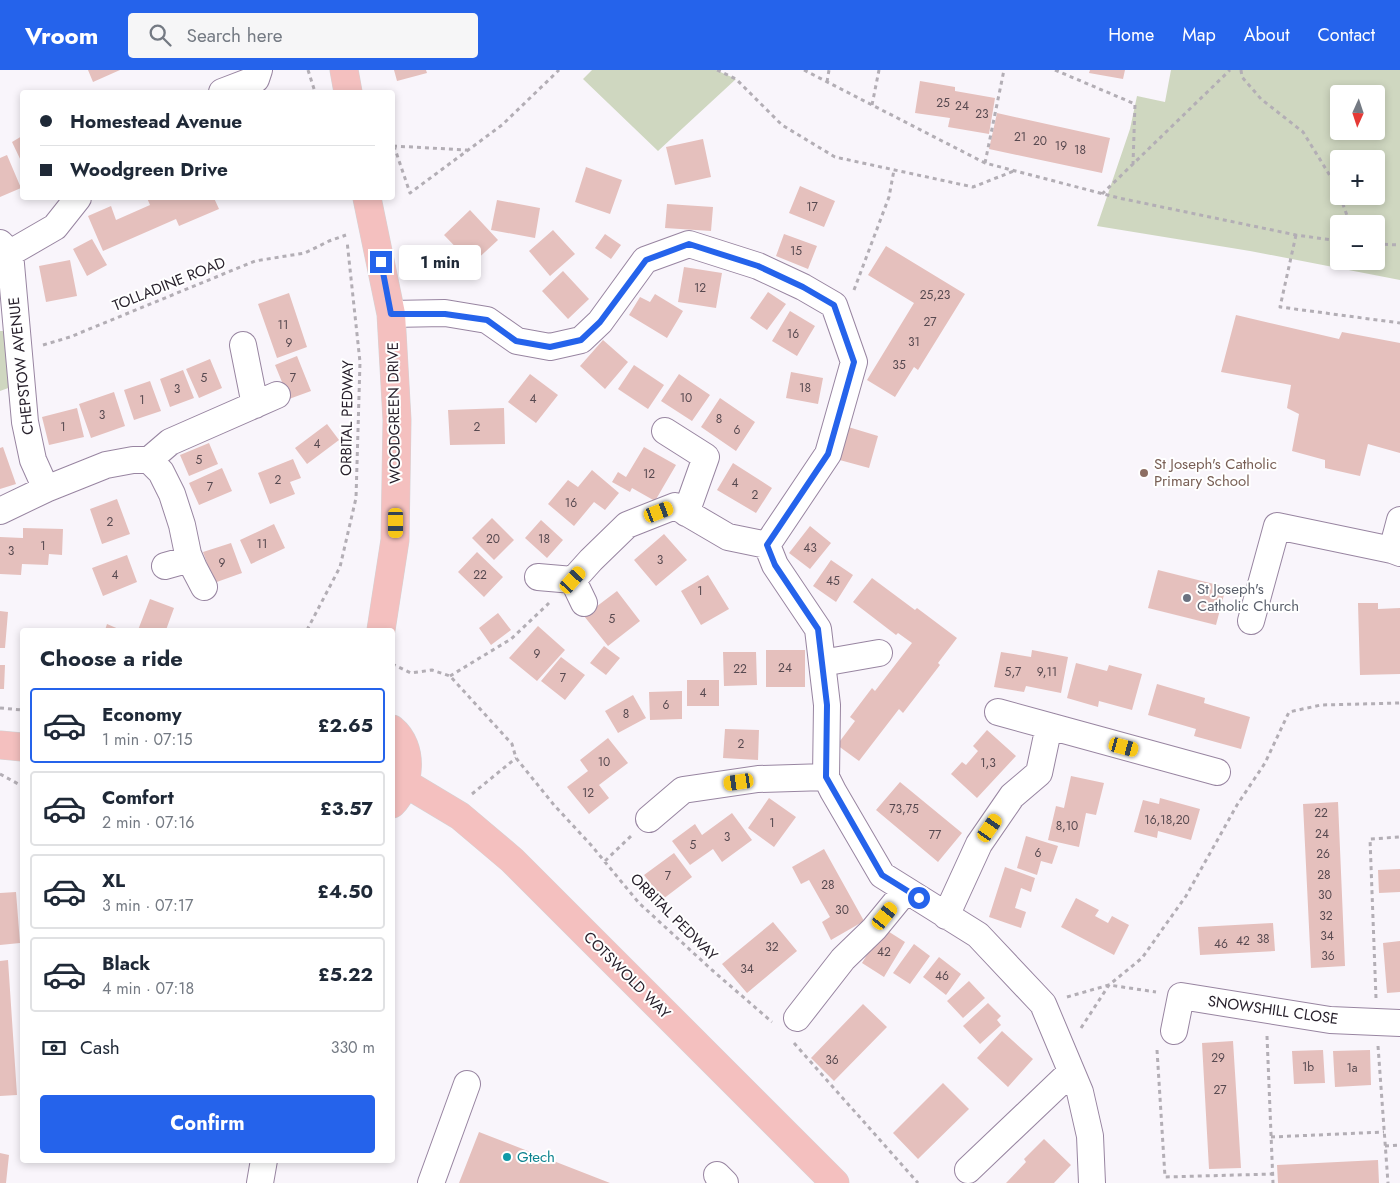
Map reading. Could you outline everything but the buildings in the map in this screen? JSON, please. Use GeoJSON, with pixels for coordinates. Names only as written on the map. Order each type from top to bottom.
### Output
{"type":"FeatureCollection","features":[{"type":"Feature","properties":{"kind":"main road"},"geometry":{"type":"LineString","coordinates":[[344,70],[348,90]]}},
{"type":"Feature","properties":{"kind":"main road","name":"WOODGREEN DRIVE"},"geometry":{"type":"LineString","coordinates":[[367,200],[391,314],[397,420],[395,540],[381,628]]}},
{"type":"Feature","properties":{"kind":"main road"},"geometry":{"type":"LineString","coordinates":[[395,730],[404,747],[408,765],[399,793]]}},
{"type":"Feature","properties":{"kind":"main road"},"geometry":{"type":"LineString","coordinates":[[0,745],[20,747]]}},
{"type":"Feature","properties":{"kind":"main road","name":"COTSWOLD WAY"},"geometry":{"type":"LineString","coordinates":[[399,793],[452,811],[512,860],[835,1183]]}},
{"type":"Feature","properties":{"kind":"street"},"geometry":{"type":"LineString","coordinates":[[228,90],[256,79],[259,70]]}},
{"type":"Feature","properties":{"kind":"street"},"geometry":{"type":"LineString","coordinates":[[5,248],[55,227],[76,200]]}},
{"type":"Feature","properties":{"kind":"street"},"geometry":{"type":"LineString","coordinates":[[391,314],[445,314],[487,320],[516,341],[550,347],[581,340],[600,322],[646,260],[689,244],[758,266],[803,287],[834,305],[854,362],[828,454],[767,545]]}},
{"type":"Feature","properties":{"kind":"street","name":"CHEPSTOW AVENUE"},"geometry":{"type":"LineString","coordinates":[[5,248],[19,352],[20,384],[25,422],[33,460],[46,489]]}},
{"type":"Feature","properties":{"kind":"street"},"geometry":{"type":"LineString","coordinates":[[0,511],[46,489],[106,465],[132,460],[148,460],[170,442],[266,400],[244,345]]}},
{"type":"Feature","properties":{"kind":"street"},"geometry":{"type":"LineString","coordinates":[[665,431],[706,457],[686,512]]}},
{"type":"Feature","properties":{"kind":"street"},"geometry":{"type":"LineString","coordinates":[[148,460],[160,472],[172,494],[190,559],[204,587]]}},
{"type":"Feature","properties":{"kind":"street"},"geometry":{"type":"LineString","coordinates":[[538,576],[578,592],[591,560],[627,525],[675,506],[728,537],[767,545]]}},
{"type":"Feature","properties":{"kind":"street"},"geometry":{"type":"LineString","coordinates":[[1251,620],[1277,526],[1396,552],[1400,520]]}},
{"type":"Feature","properties":{"kind":"street"},"geometry":{"type":"LineString","coordinates":[[767,545],[775,565],[818,629],[827,705],[826,777],[882,875],[978,935],[1044,1004],[1080,1092],[1090,1136],[1092,1183]]}},
{"type":"Feature","properties":{"kind":"street"},"geometry":{"type":"LineString","coordinates":[[166,566],[190,559]]}},
{"type":"Feature","properties":{"kind":"street"},"geometry":{"type":"LineString","coordinates":[[822,663],[879,653]]}},
{"type":"Feature","properties":{"kind":"street"},"geometry":{"type":"LineString","coordinates":[[998,712],[1217,772]]}},
{"type":"Feature","properties":{"kind":"street"},"geometry":{"type":"LineString","coordinates":[[946,916],[979,844],[1012,796],[1039,773],[1049,726]]}},
{"type":"Feature","properties":{"kind":"street"},"geometry":{"type":"LineString","coordinates":[[649,819],[683,790],[758,779],[826,777]]}},
{"type":"Feature","properties":{"kind":"street"},"geometry":{"type":"LineString","coordinates":[[788,1027],[843,959],[874,929],[906,890]]}},
{"type":"Feature","properties":{"kind":"street"},"geometry":{"type":"LineString","coordinates":[[1174,1030],[1182,996]]}},
{"type":"Feature","properties":{"kind":"street","name":"SNOWSHILL CLOSE"},"geometry":{"type":"LineString","coordinates":[[1182,996],[1330,1020],[1388,1022]]}},
{"type":"Feature","properties":{"kind":"street"},"geometry":{"type":"LineString","coordinates":[[968,1170],[1068,1062]]}},
{"type":"Feature","properties":{"kind":"street"},"geometry":{"type":"LineString","coordinates":[[431,1183],[467,1084]]}},
{"type":"Feature","properties":{"kind":"street"},"geometry":{"type":"LineString","coordinates":[[260,1183],[263,1163]]}},
{"type":"Feature","properties":{"kind":"path"},"geometry":{"type":"LineString","coordinates":[[308,70],[314,90]]}},
{"type":"Feature","properties":{"kind":"path"},"geometry":{"type":"LineString","coordinates":[[395,152],[410,193],[502,125],[559,70]]}},
{"type":"Feature","properties":{"kind":"path"},"geometry":{"type":"LineString","coordinates":[[717,70],[736,79],[782,125],[835,157],[973,186],[1014,171]]}},
{"type":"Feature","properties":{"kind":"path"},"geometry":{"type":"LineString","coordinates":[[804,70],[985,163],[1102,194],[1296,235],[1330,240]]}},
{"type":"Feature","properties":{"kind":"path"},"geometry":{"type":"LineString","coordinates":[[826,82],[829,70]]}},
{"type":"Feature","properties":{"kind":"path"},"geometry":{"type":"LineString","coordinates":[[872,104],[880,70]]}},
{"type":"Feature","properties":{"kind":"path"},"geometry":{"type":"LineString","coordinates":[[985,163],[1004,70]]}},
{"type":"Feature","properties":{"kind":"path"},"geometry":{"type":"LineString","coordinates":[[1056,70],[1136,104],[1133,164]]}},
{"type":"Feature","properties":{"kind":"path"},"geometry":{"type":"LineString","coordinates":[[1102,194],[1230,70]]}},
{"type":"Feature","properties":{"kind":"path"},"geometry":{"type":"LineString","coordinates":[[1241,70],[1242,77],[1261,99],[1303,132],[1330,176]]}},
{"type":"Feature","properties":{"kind":"path"},"geometry":{"type":"LineString","coordinates":[[395,146],[468,150]]}},
{"type":"Feature","properties":{"kind":"path"},"geometry":{"type":"LineString","coordinates":[[841,326],[889,197],[894,170]]}},
{"type":"Feature","properties":{"kind":"path","name":"ORBITAL PEDWAY"},"geometry":{"type":"LineString","coordinates":[[308,628],[340,567],[356,498],[360,362],[344,226]]}},
{"type":"Feature","properties":{"kind":"path","name":"TOLLADINE ROAD"},"geometry":{"type":"LineString","coordinates":[[19,352],[70,337],[255,262],[305,253],[346,235]]}},
{"type":"Feature","properties":{"kind":"path"},"geometry":{"type":"LineString","coordinates":[[1296,235],[1280,306],[1400,323]]}},
{"type":"Feature","properties":{"kind":"path"},"geometry":{"type":"LineString","coordinates":[[1385,244],[1400,245]]}},
{"type":"Feature","properties":{"kind":"path"},"geometry":{"type":"LineString","coordinates":[[395,665],[411,673],[432,670],[450,676],[511,640],[578,592]]}},
{"type":"Feature","properties":{"kind":"path","name":"ORBITAL PEDWAY"},"geometry":{"type":"LineString","coordinates":[[450,676],[512,744],[516,758],[554,805],[591,844],[639,903],[712,970],[788,1027],[918,1183]]}},
{"type":"Feature","properties":{"kind":"path"},"geometry":{"type":"LineString","coordinates":[[1068,1062],[1109,985],[1142,958],[1186,896],[1236,805],[1265,763],[1289,712],[1321,705],[1400,703]]}},
{"type":"Feature","properties":{"kind":"path"},"geometry":{"type":"LineString","coordinates":[[0,708],[20,710]]}},
{"type":"Feature","properties":{"kind":"path"},"geometry":{"type":"LineString","coordinates":[[452,811],[516,758]]}},
{"type":"Feature","properties":{"kind":"path"},"geometry":{"type":"LineString","coordinates":[[0,774],[20,785]]}},
{"type":"Feature","properties":{"kind":"path"},"geometry":{"type":"LineString","coordinates":[[604,861],[649,819]]}},
{"type":"Feature","properties":{"kind":"path"},"geometry":{"type":"LineString","coordinates":[[1388,1183],[1384,1132],[1388,1022],[1370,839],[1400,837]]}},
{"type":"Feature","properties":{"kind":"path"},"geometry":{"type":"LineString","coordinates":[[1044,1004],[1109,985],[1182,996]]}},
{"type":"Feature","properties":{"kind":"path"},"geometry":{"type":"LineString","coordinates":[[1266,1010],[1273,1183]]}},
{"type":"Feature","properties":{"kind":"path"},"geometry":{"type":"LineString","coordinates":[[1174,1030],[1157,1046],[1165,1177],[1273,1174]]}},
{"type":"Feature","properties":{"kind":"path"},"geometry":{"type":"LineString","coordinates":[[1271,1137],[1384,1132]]}},
{"type":"Feature","properties":{"kind":"path"},"geometry":{"type":"LineString","coordinates":[[1385,1146],[1400,1145]]}},
{"type":"Feature","properties":{"kind":"green space"},"geometry":{"type":"Polygon","coordinates":[[[592,70],[716,70],[736,79],[658,151],[583,79],[592,70]]]}},
{"type":"Feature","properties":{"kind":"green space"},"geometry":{"type":"Polygon","coordinates":[[[1171,70],[1400,70],[1400,280],[1348,270],[1385,270],[1385,215],[1330,215],[1330,266],[1250,251],[1097,226],[1130,129],[1137,96],[1165,102],[1171,70]]]}},
{"type":"Feature","properties":{"kind":"green space"},"geometry":{"type":"Polygon","coordinates":[[[0,331],[9,331],[11,387],[0,391],[0,331]]]}},
{"type":"Feature","properties":{"kind":"place","name":"St Joseph's Catholic Primary School"},"geometry":{"type":"Point","coordinates":[1144,473]}},
{"type":"Feature","properties":{"kind":"place","name":"St Joseph's Catholic Church"},"geometry":{"type":"Point","coordinates":[1187,598]}},
{"type":"Feature","properties":{"kind":"place","name":"Gtech"},"geometry":{"type":"Point","coordinates":[507,1157]}},
{"type":"Feature","properties":{"kind":"route"},"geometry":{"type":"LineString","coordinates":[[381,262],[391,314],[445,314],[487,320],[516,341],[550,347],[581,340],[600,322],[646,260],[689,244],[758,266],[803,287],[834,305],[854,362],[828,454],[767,545],[775,565],[818,629],[827,705],[826,777],[882,875],[919,898]]}}]}
